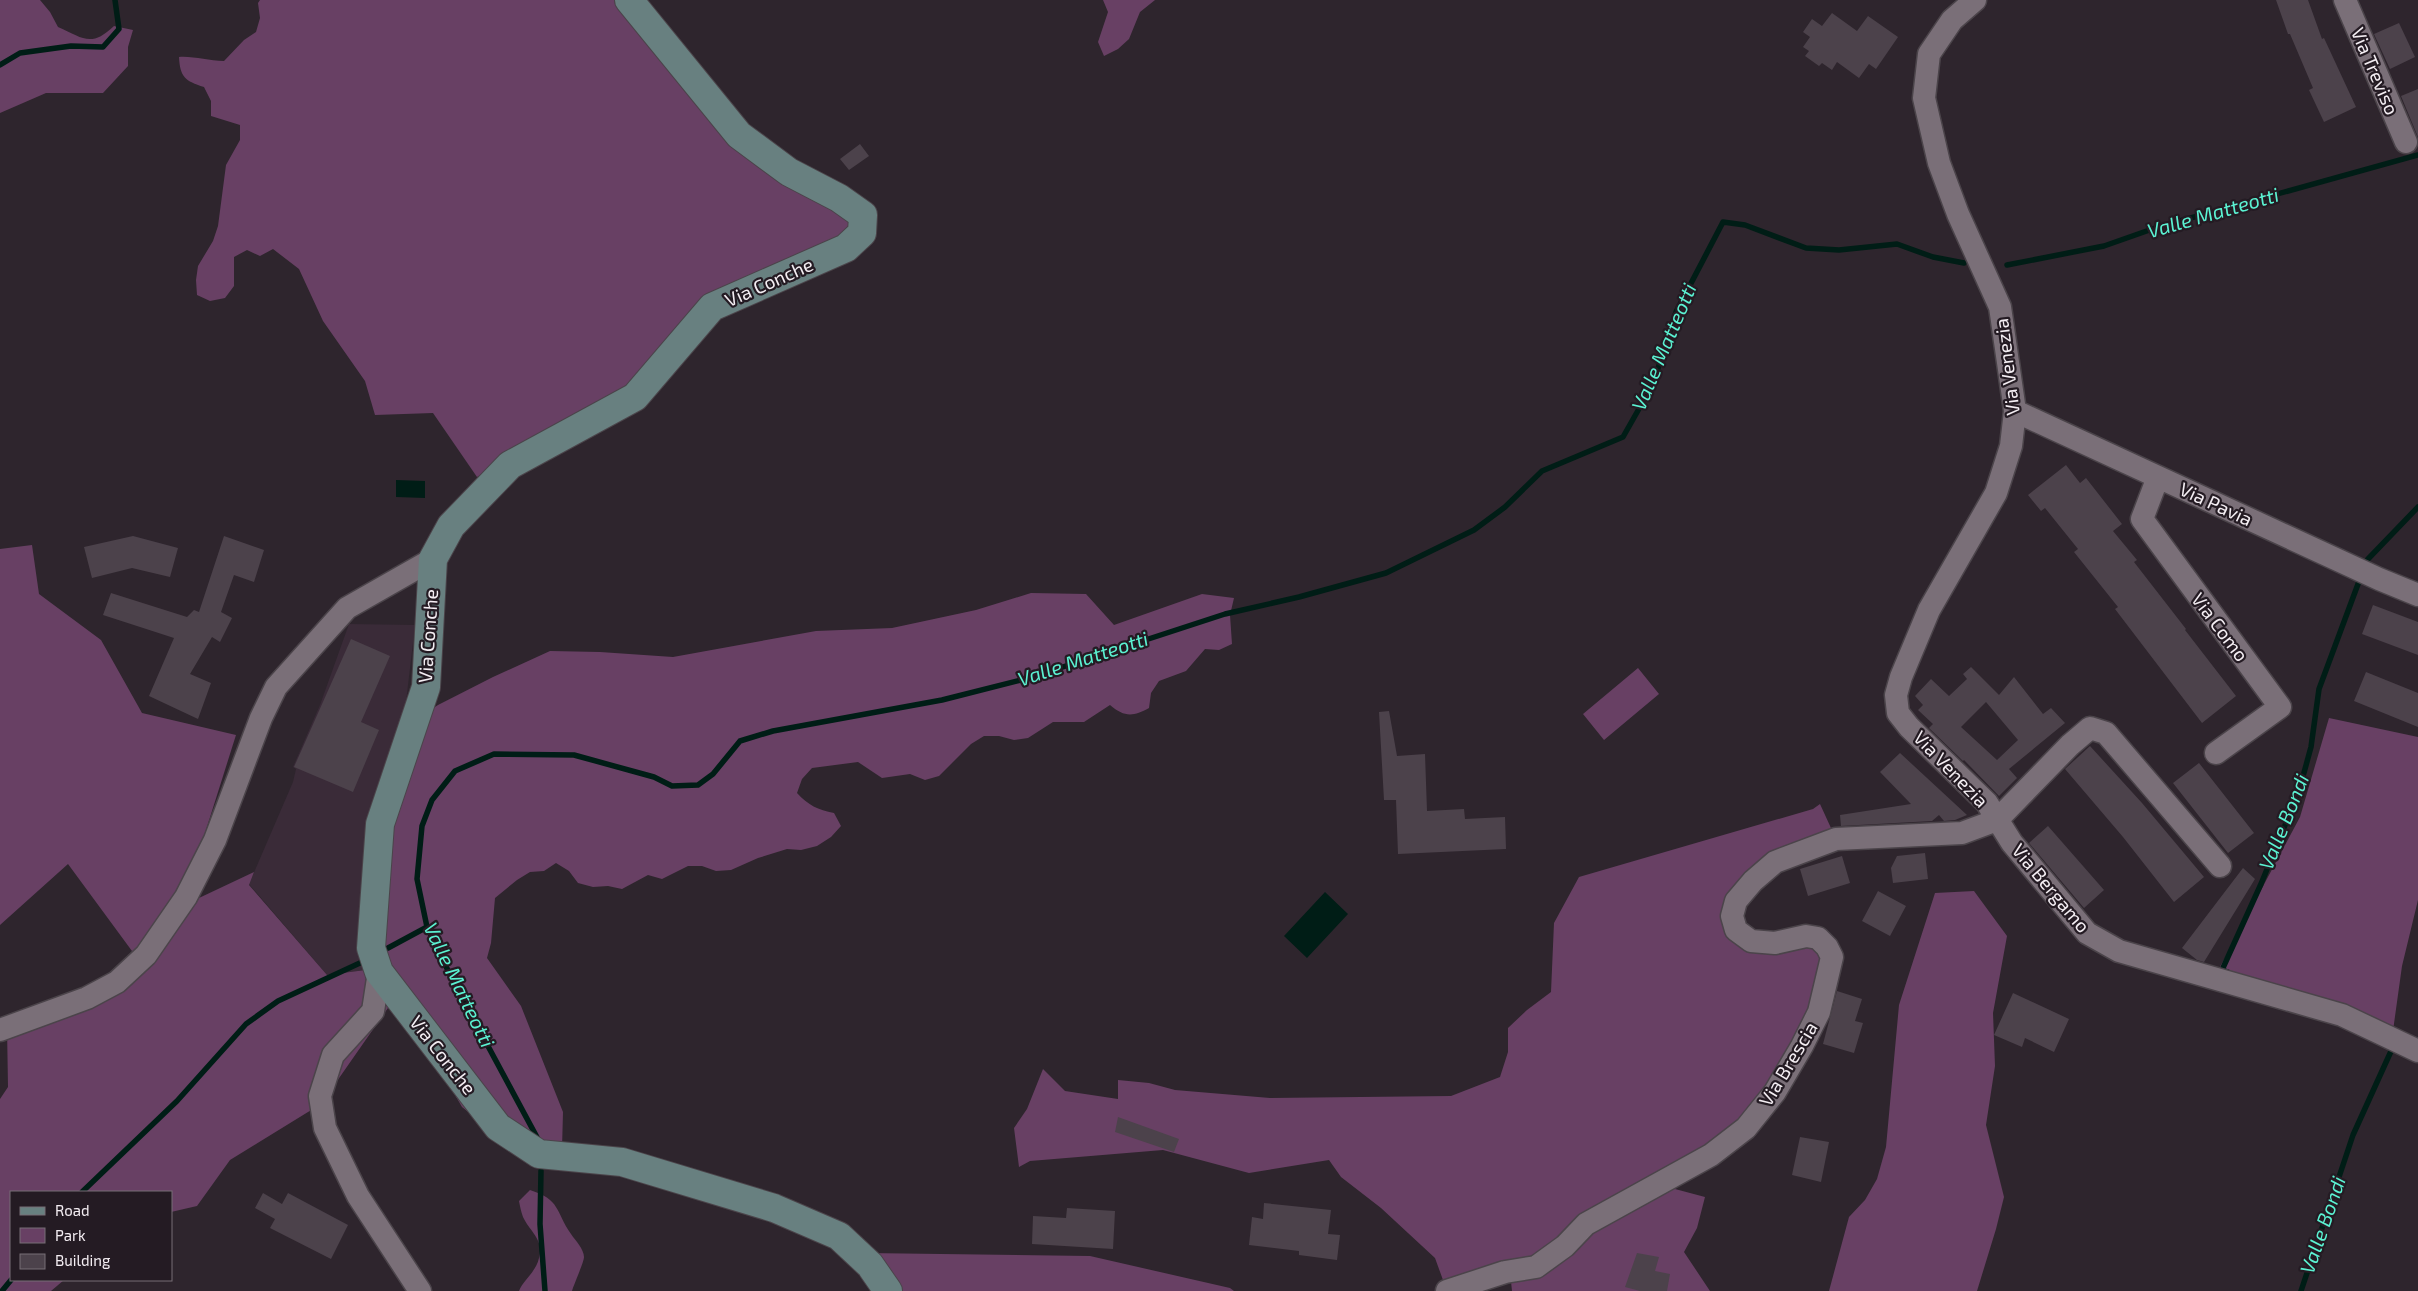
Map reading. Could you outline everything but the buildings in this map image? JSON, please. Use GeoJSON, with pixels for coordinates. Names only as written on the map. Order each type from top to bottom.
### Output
{"type":"FeatureCollection","features":[{"type":"Feature","properties":{"kind":"street","name":"Via Conche"},"geometry":{"type":"LineString","coordinates":[[629,0],[739,135],[789,172],[839,198],[863,215],[862,233],[846,248],[712,307],[635,397],[510,465],[451,526],[433,559],[426,687],[380,824],[371,948],[379,972],[498,1127],[540,1154],[622,1162],[774,1208],[839,1236],[870,1264],[888,1291]]}},
{"type":"Feature","properties":{"kind":"street","name":"Via Venezia"},"geometry":{"type":"LineString","coordinates":[[1975,0],[1952,20],[1929,54],[1924,98],[1939,163],[1958,214],[2000,307],[2015,411],[2011,446],[1996,493],[1930,610],[1901,677],[1896,695],[1898,713],[1909,727],[1988,803],[1997,820]]}},
{"type":"Feature","properties":{"kind":"street","name":"Via Treviso"},"geometry":{"type":"LineString","coordinates":[[2345,0],[2406,142]]}},
{"type":"Feature","properties":{"kind":"street","name":"Via Pavia"},"geometry":{"type":"LineString","coordinates":[[2015,411],[2379,579],[2418,595]]}},
{"type":"Feature","properties":{"kind":"street","name":"Via Como"},"geometry":{"type":"LineString","coordinates":[[2158,477],[2142,519],[2280,707],[2216,753]]}},
{"type":"Feature","properties":{"kind":"street","name":"Via Conche"},"geometry":{"type":"LineString","coordinates":[[0,1030],[86,998],[117,982],[146,955],[186,897],[215,840],[261,718],[276,687],[347,608],[433,559]]}},
{"type":"Feature","properties":{"kind":"street"},"geometry":{"type":"LineString","coordinates":[[1997,820],[2070,744],[2090,728],[2106,733],[2220,866]]}},
{"type":"Feature","properties":{"kind":"street","name":"Via Bergamo"},"geometry":{"type":"LineString","coordinates":[[1997,820],[2012,842],[2087,933],[2111,947],[2342,1016],[2418,1051]]}},
{"type":"Feature","properties":{"kind":"street","name":"Via Brescia"},"geometry":{"type":"LineString","coordinates":[[1447,1291],[1504,1272],[1536,1267],[1565,1246],[1586,1224],[1711,1156],[1746,1128],[1769,1099],[1802,1046],[1819,1012],[1832,957],[1827,947],[1818,938],[1806,936],[1775,943],[1751,941],[1736,930],[1732,916],[1736,901],[1768,868],[1776,862],[1836,839],[1962,833],[1997,820]]}},
{"type":"Feature","properties":{"kind":"street"},"geometry":{"type":"LineString","coordinates":[[379,972],[373,1011],[333,1055],[320,1096],[325,1128],[358,1196],[420,1291]]}},
{"type":"Feature","properties":{"kind":"shaded area"},"geometry":{"type":"Polygon","coordinates":[[[396,480],[425,481],[425,498],[396,497],[396,480]]]}},
{"type":"Feature","properties":{"kind":"shaded area"},"geometry":{"type":"Polygon","coordinates":[[[349,624],[415,625],[403,728],[381,968],[327,975],[249,884],[293,782],[296,769],[293,767],[320,705],[349,624]]]}},
{"type":"Feature","properties":{"kind":"shaded area"},"geometry":{"type":"Polygon","coordinates":[[[1325,892],[1348,914],[1307,958],[1284,936],[1325,892]]]}},
{"type":"Feature","properties":{"kind":"green space"},"geometry":{"type":"Polygon","coordinates":[[[0,0],[40,0],[50,12],[58,27],[87,39],[99,37],[114,26],[133,30],[128,47],[128,66],[103,93],[46,93],[0,113],[0,0]]]}},
{"type":"Feature","properties":{"kind":"green space"},"geometry":{"type":"Polygon","coordinates":[[[260,0],[624,0],[708,99],[851,212],[851,236],[728,301],[628,390],[477,477],[433,413],[375,415],[365,381],[323,321],[299,269],[273,249],[260,256],[247,250],[234,257],[234,286],[225,298],[210,301],[197,295],[196,280],[198,266],[213,241],[218,226],[226,165],[240,140],[240,125],[211,116],[211,101],[204,87],[192,83],[182,74],[179,57],[224,61],[244,40],[256,32],[260,18],[258,3],[260,0]]]}},
{"type":"Feature","properties":{"kind":"green space"},"geometry":{"type":"Polygon","coordinates":[[[1103,0],[1155,0],[1140,12],[1129,39],[1118,49],[1104,56],[1098,42],[1108,12],[1103,0]]]}},
{"type":"Feature","properties":{"kind":"green space"},"geometry":{"type":"Polygon","coordinates":[[[32,545],[39,594],[101,640],[142,713],[236,735],[182,906],[254,872],[249,885],[327,975],[381,968],[370,942],[403,728],[438,705],[550,651],[673,657],[816,631],[892,628],[976,610],[1031,593],[1086,594],[1114,625],[1202,594],[1234,598],[1230,615],[1232,644],[1219,650],[1205,649],[1186,671],[1159,681],[1151,693],[1149,708],[1143,711],[1124,714],[1110,705],[1084,722],[1053,722],[1028,738],[1014,740],[999,736],[984,736],[971,744],[939,776],[925,780],[910,774],[882,778],[858,762],[812,768],[802,779],[797,793],[814,806],[834,813],[841,826],[831,837],[817,846],[801,850],[787,849],[758,858],[731,870],[716,871],[702,866],[688,866],[662,879],[648,875],[622,889],[608,886],[593,887],[578,883],[569,871],[556,863],[544,871],[530,872],[517,880],[495,898],[491,943],[487,958],[521,1006],[563,1112],[562,1149],[510,1146],[462,1107],[397,995],[321,1104],[230,1160],[197,1206],[172,1212],[172,1191],[10,1191],[10,1281],[63,1281],[51,1291],[0,1291],[0,1099],[8,1087],[7,1027],[143,966],[68,864],[0,925],[0,549],[32,545]]]}},
{"type":"Feature","properties":{"kind":"green space"},"geometry":{"type":"Polygon","coordinates":[[[1638,668],[1659,694],[1604,740],[1583,714],[1638,668]]]}},
{"type":"Feature","properties":{"kind":"green space"},"geometry":{"type":"Polygon","coordinates":[[[2329,718],[2418,737],[2418,900],[2402,966],[2392,1038],[2214,978],[2300,817],[2329,718]]]}},
{"type":"Feature","properties":{"kind":"green space"},"geometry":{"type":"Polygon","coordinates":[[[1820,804],[1836,839],[1753,881],[1736,930],[1806,936],[1832,957],[1775,1092],[1660,1185],[1705,1197],[1697,1228],[1684,1252],[1710,1291],[1512,1291],[1510,1272],[1447,1291],[1435,1258],[1381,1208],[1341,1177],[1329,1160],[1249,1173],[1163,1150],[1030,1161],[1019,1167],[1014,1128],[1027,1109],[1043,1069],[1065,1091],[1118,1099],[1118,1080],[1149,1083],[1175,1090],[1270,1098],[1451,1096],[1500,1077],[1508,1052],[1508,1028],[1527,1010],[1551,992],[1554,923],[1579,877],[1813,809],[1820,804]]]}},
{"type":"Feature","properties":{"kind":"green space"},"geometry":{"type":"Polygon","coordinates":[[[1974,891],[2007,936],[1993,1013],[1995,1066],[1986,1125],[2004,1197],[1977,1291],[1829,1291],[1849,1217],[1865,1200],[1877,1179],[1886,1147],[1899,1005],[1935,893],[1974,891]]]}},
{"type":"Feature","properties":{"kind":"green space"},"geometry":{"type":"Polygon","coordinates":[[[530,1190],[552,1202],[583,1251],[584,1260],[572,1291],[519,1291],[535,1267],[540,1251],[536,1236],[523,1217],[519,1201],[530,1190]]]}},
{"type":"Feature","properties":{"kind":"green space"},"geometry":{"type":"Polygon","coordinates":[[[865,1253],[1090,1256],[1230,1288],[1234,1291],[873,1291],[865,1253]]]}},
{"type":"Feature","properties":{"kind":"waterway"},"geometry":{"type":"LineString","coordinates":[[0,65],[20,53],[71,46],[103,47],[119,29],[115,0]]}},
{"type":"Feature","properties":{"kind":"waterway","name":"Valle Matteotti"},"geometry":{"type":"LineString","coordinates":[[2007,265],[2104,246],[2158,227],[2418,155]]}},
{"type":"Feature","properties":{"kind":"waterway","name":"Valle Matteotti"},"geometry":{"type":"LineString","coordinates":[[539,1141],[453,981],[427,927],[417,879],[422,826],[432,800],[455,771],[494,754],[574,755],[654,777],[672,786],[698,785],[713,774],[740,741],[773,731],[942,700],[1029,678],[1225,614],[1299,597],[1386,573],[1474,530],[1505,507],[1542,471],[1623,437],[1653,384],[1676,312],[1723,222],[1745,225],[1806,248],[1839,250],[1897,244],[1933,257],[1964,263]]}},
{"type":"Feature","properties":{"kind":"waterway","name":"Valle Bondi"},"geometry":{"type":"LineString","coordinates":[[2364,567],[2368,559],[2418,507]]}},
{"type":"Feature","properties":{"kind":"waterway","name":"Valle Bondi"},"geometry":{"type":"LineString","coordinates":[[2228,972],[2222,970],[2261,884],[2299,791],[2311,747],[2319,689],[2361,576]]}},
{"type":"Feature","properties":{"kind":"waterway"},"geometry":{"type":"LineString","coordinates":[[388,948],[427,927]]}},
{"type":"Feature","properties":{"kind":"waterway"},"geometry":{"type":"LineString","coordinates":[[83,1191],[177,1101],[246,1024],[278,1001],[362,962]]}},
{"type":"Feature","properties":{"kind":"waterway","name":"Valle Bondi"},"geometry":{"type":"LineString","coordinates":[[2301,1291],[2353,1135],[2392,1049]]}},
{"type":"Feature","properties":{"kind":"waterway","name":"Valle Matteotti"},"geometry":{"type":"LineString","coordinates":[[541,1171],[540,1224],[545,1291]]}},
{"type":"Feature","properties":{"kind":"waterway"},"geometry":{"type":"LineString","coordinates":[[2,1291],[10,1281]]}}]}
